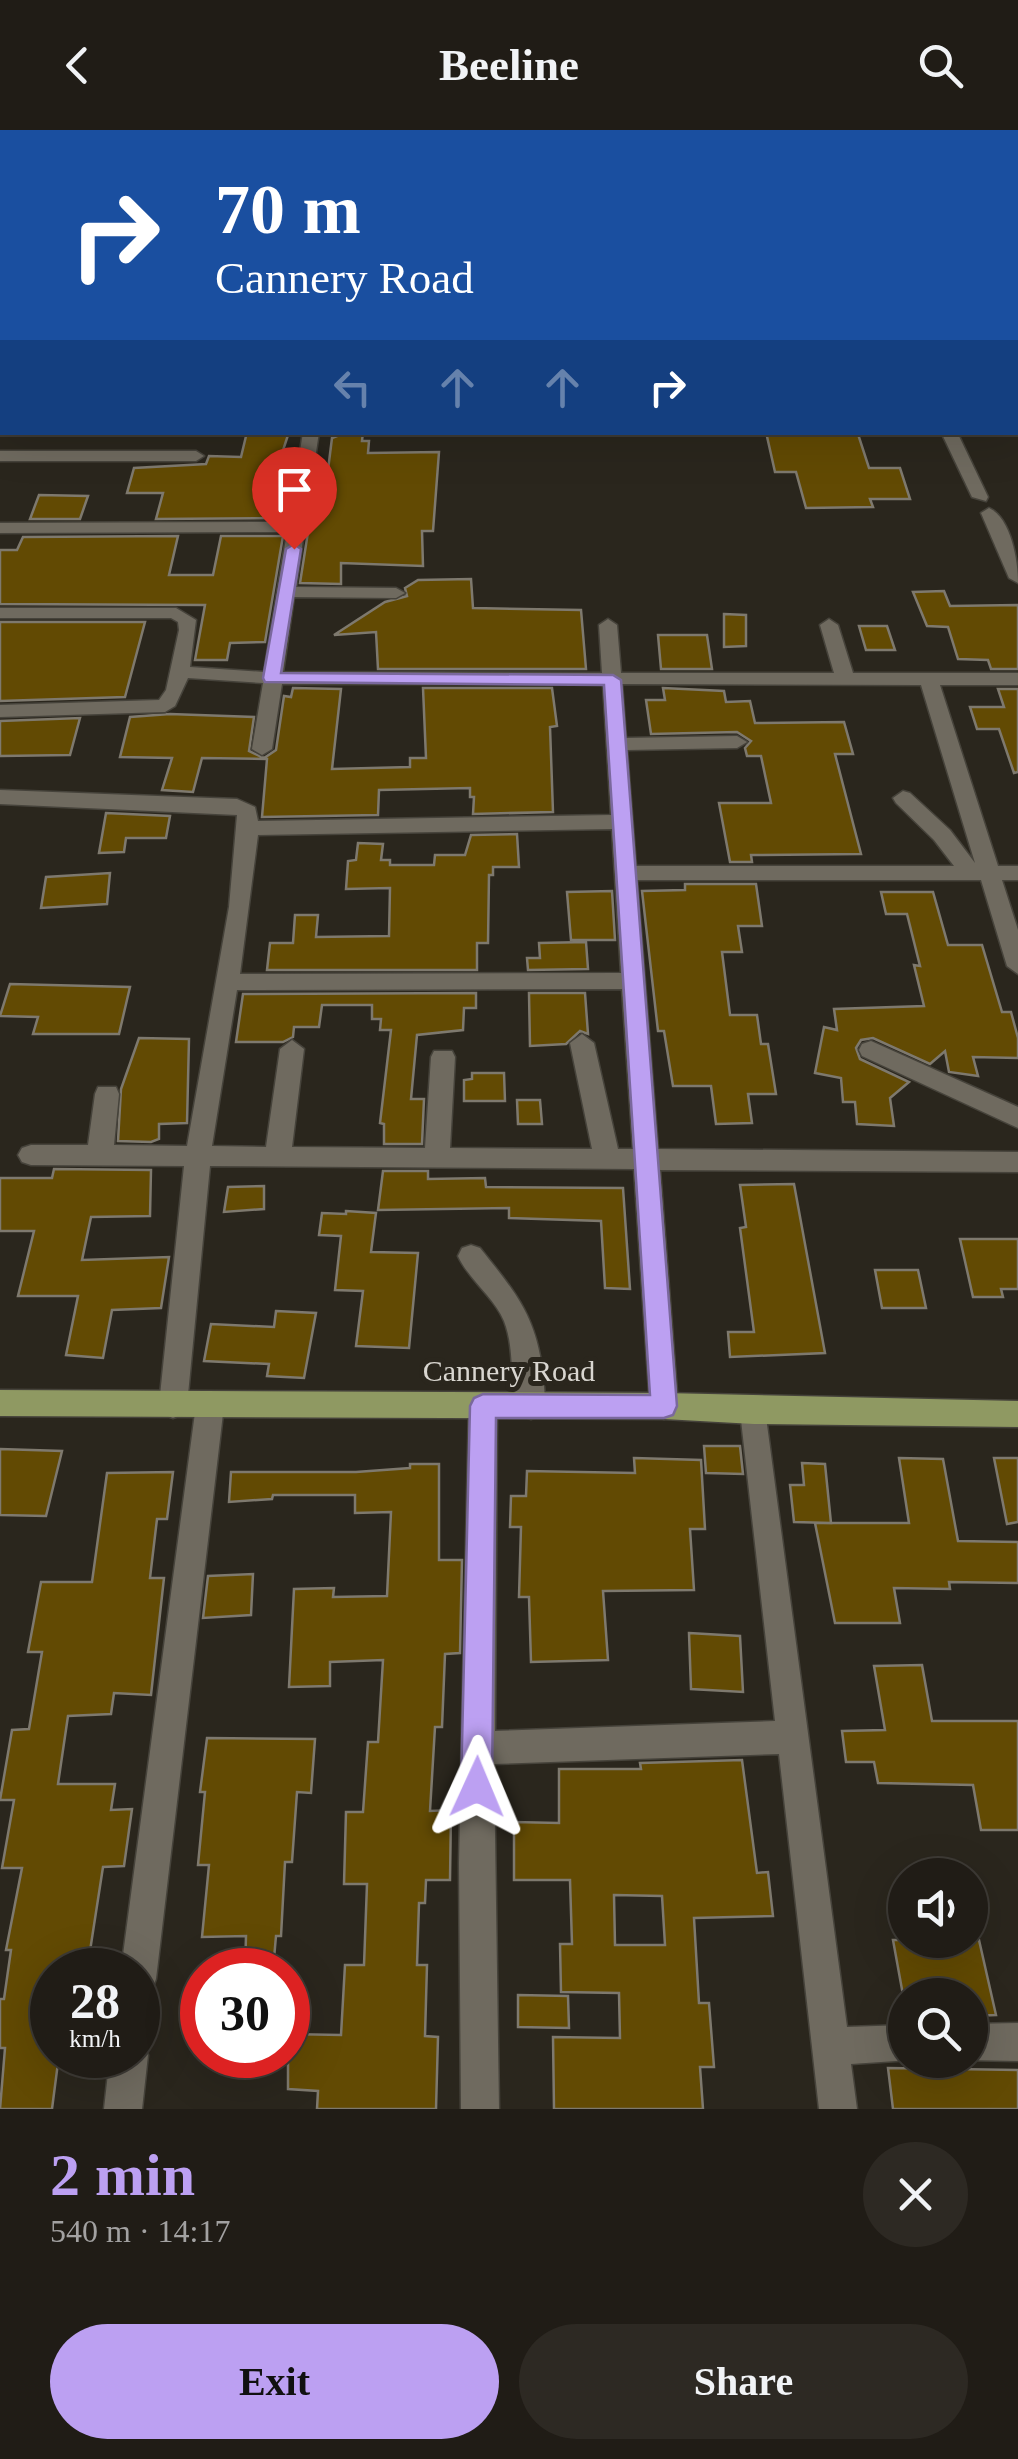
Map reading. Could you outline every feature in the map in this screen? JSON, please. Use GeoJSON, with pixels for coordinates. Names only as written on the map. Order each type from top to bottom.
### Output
{"type":"FeatureCollection","features":[{"type":"Feature","properties":{"kind":"main road","name":"Cannery Road"},"geometry":{"type":"LineString","coordinates":[[0,1403],[664,1406],[754,1412],[1018,1414]]}},
{"type":"Feature","properties":{"kind":"street"},"geometry":{"type":"LineString","coordinates":[[262,749],[311,435]]}},
{"type":"Feature","properties":{"kind":"street"},"geometry":{"type":"LineString","coordinates":[[950,435],[1018,578]]}},
{"type":"Feature","properties":{"kind":"street"},"geometry":{"type":"LineString","coordinates":[[0,456],[196,456]]}},
{"type":"Feature","properties":{"kind":"street"},"geometry":{"type":"LineString","coordinates":[[0,528],[296,527]]}},
{"type":"Feature","properties":{"kind":"street"},"geometry":{"type":"LineString","coordinates":[[287,592],[396,593]]}},
{"type":"Feature","properties":{"kind":"street"},"geometry":{"type":"LineString","coordinates":[[0,613],[176,613],[187,620],[188,630],[172,701],[161,708],[0,710]]}},
{"type":"Feature","properties":{"kind":"street"},"geometry":{"type":"LineString","coordinates":[[608,625],[664,1406]]}},
{"type":"Feature","properties":{"kind":"street"},"geometry":{"type":"LineString","coordinates":[[829,625],[845,679]]}},
{"type":"Feature","properties":{"kind":"street"},"geometry":{"type":"LineString","coordinates":[[180,672],[271,678],[1018,679]]}},
{"type":"Feature","properties":{"kind":"street"},"geometry":{"type":"LineString","coordinates":[[929,679],[981,874],[1018,966]]}},
{"type":"Feature","properties":{"kind":"street"},"geometry":{"type":"LineString","coordinates":[[617,744],[737,742]]}},
{"type":"Feature","properties":{"kind":"street"},"geometry":{"type":"LineString","coordinates":[[0,796],[237,806],[248,812],[228,982],[199,1153],[173,1405]]}},
{"type":"Feature","properties":{"kind":"street"},"geometry":{"type":"LineString","coordinates":[[903,798],[981,874]]}},
{"type":"Feature","properties":{"kind":"street"},"geometry":{"type":"LineString","coordinates":[[248,828],[623,822]]}},
{"type":"Feature","properties":{"kind":"street"},"geometry":{"type":"LineString","coordinates":[[627,873],[1018,874]]}},
{"type":"Feature","properties":{"kind":"street"},"geometry":{"type":"LineString","coordinates":[[228,982],[632,981]]}},
{"type":"Feature","properties":{"kind":"street"},"geometry":{"type":"LineString","coordinates":[[582,1043],[608,1159]]}},
{"type":"Feature","properties":{"kind":"street"},"geometry":{"type":"LineString","coordinates":[[278,1154],[292,1049]]}},
{"type":"Feature","properties":{"kind":"street"},"geometry":{"type":"LineString","coordinates":[[871,1050],[1018,1118]]}},
{"type":"Feature","properties":{"kind":"street"},"geometry":{"type":"LineString","coordinates":[[437,1157],[443,1057]]}},
{"type":"Feature","properties":{"kind":"street"},"geometry":{"type":"LineString","coordinates":[[100,1154],[107,1094]]}},
{"type":"Feature","properties":{"kind":"street"},"geometry":{"type":"LineString","coordinates":[[31,1155],[199,1153],[1018,1162]]}},
{"type":"Feature","properties":{"kind":"street"},"geometry":{"type":"LineString","coordinates":[[471,1256],[515,1312],[526,1348],[531,1406]]}},
{"type":"Feature","properties":{"kind":"street"},"geometry":{"type":"LineString","coordinates":[[142,1948],[210,1406]]}},
{"type":"Feature","properties":{"kind":"street"},"geometry":{"type":"LineString","coordinates":[[480,2109],[478,1748],[483,1406]]}},
{"type":"Feature","properties":{"kind":"street"},"geometry":{"type":"LineString","coordinates":[[754,1412],[838,2109]]}},
{"type":"Feature","properties":{"kind":"street"},"geometry":{"type":"LineString","coordinates":[[478,1748],[792,1737]]}},
{"type":"Feature","properties":{"kind":"street"},"geometry":{"type":"LineString","coordinates":[[988,2043],[1018,2042]]}},
{"type":"Feature","properties":{"kind":"street"},"geometry":{"type":"LineString","coordinates":[[831,2046],[888,2044]]}},
{"type":"Feature","properties":{"kind":"street"},"geometry":{"type":"LineString","coordinates":[[122,2109],[126,2078]]}},
{"type":"Feature","properties":{"kind":"building"},"geometry":{"type":"Polygon","coordinates":[[[246,435],[288,435],[273,481],[292,481],[286,518],[156,519],[163,493],[127,493],[134,468],[206,464],[209,456],[241,457],[246,435]]]}},
{"type":"Feature","properties":{"kind":"building"},"geometry":{"type":"Polygon","coordinates":[[[363,435],[362,441],[369,441],[368,453],[439,452],[433,531],[422,531],[423,566],[341,563],[341,584],[300,583],[316,481],[327,478],[332,438],[363,435]]]}},
{"type":"Feature","properties":{"kind":"building"},"geometry":{"type":"Polygon","coordinates":[[[767,435],[858,435],[869,468],[900,468],[910,499],[870,499],[873,507],[806,508],[796,472],[775,472],[767,435]]]}},
{"type":"Feature","properties":{"kind":"building"},"geometry":{"type":"Polygon","coordinates":[[[39,495],[88,496],[80,519],[30,519],[39,495]]]}},
{"type":"Feature","properties":{"kind":"building"},"geometry":{"type":"Polygon","coordinates":[[[178,536],[169,575],[213,575],[221,536],[283,536],[265,642],[230,643],[227,660],[195,660],[205,605],[0,604],[0,550],[17,550],[23,537],[178,536]]]}},
{"type":"Feature","properties":{"kind":"building"},"geometry":{"type":"Polygon","coordinates":[[[471,579],[473,608],[581,610],[586,669],[378,669],[376,632],[334,635],[385,602],[407,596],[405,588],[418,580],[471,579]]]}},
{"type":"Feature","properties":{"kind":"building"},"geometry":{"type":"Polygon","coordinates":[[[944,591],[950,606],[1018,605],[1018,669],[991,669],[988,660],[958,659],[948,627],[927,626],[913,592],[944,591]]]}},
{"type":"Feature","properties":{"kind":"building"},"geometry":{"type":"Polygon","coordinates":[[[724,614],[746,615],[746,646],[724,647],[724,614]]]}},
{"type":"Feature","properties":{"kind":"building"},"geometry":{"type":"Polygon","coordinates":[[[0,622],[145,622],[125,697],[0,701],[0,622]]]}},
{"type":"Feature","properties":{"kind":"building"},"geometry":{"type":"Polygon","coordinates":[[[859,626],[887,626],[895,650],[866,650],[859,626]]]}},
{"type":"Feature","properties":{"kind":"building"},"geometry":{"type":"Polygon","coordinates":[[[658,635],[707,635],[712,669],[661,669],[658,635]]]}},
{"type":"Feature","properties":{"kind":"building"},"geometry":{"type":"Polygon","coordinates":[[[293,688],[341,689],[332,769],[410,767],[410,758],[426,758],[423,688],[552,688],[557,726],[550,727],[553,812],[473,814],[470,788],[379,790],[378,815],[262,817],[267,759],[202,758],[193,792],[162,790],[172,758],[120,757],[130,717],[170,714],[254,717],[249,751],[264,758],[276,750],[284,696],[291,697],[293,688]]]}},
{"type":"Feature","properties":{"kind":"building"},"geometry":{"type":"Polygon","coordinates":[[[663,688],[724,691],[726,702],[750,701],[755,723],[844,722],[853,754],[835,754],[861,854],[751,855],[752,862],[730,862],[719,803],[771,803],[761,756],[747,756],[745,748],[751,741],[737,732],[651,734],[646,700],[665,700],[663,688]]]}},
{"type":"Feature","properties":{"kind":"building"},"geometry":{"type":"Polygon","coordinates":[[[998,689],[1018,689],[1018,772],[1014,773],[999,729],[977,729],[970,707],[1004,707],[998,689]]]}},
{"type":"Feature","properties":{"kind":"building"},"geometry":{"type":"Polygon","coordinates":[[[80,718],[70,755],[0,756],[0,721],[80,718]]]}},
{"type":"Feature","properties":{"kind":"building"},"geometry":{"type":"Polygon","coordinates":[[[106,813],[170,816],[166,838],[126,838],[124,852],[99,853],[106,813]]]}},
{"type":"Feature","properties":{"kind":"building"},"geometry":{"type":"Polygon","coordinates":[[[517,834],[519,867],[493,867],[493,875],[489,875],[488,943],[477,943],[477,970],[267,970],[270,943],[293,943],[295,915],[318,915],[316,937],[389,936],[390,888],[346,889],[348,861],[356,860],[358,843],[383,844],[381,860],[390,860],[390,865],[434,865],[435,855],[465,855],[471,835],[517,834]]]}},
{"type":"Feature","properties":{"kind":"building"},"geometry":{"type":"Polygon","coordinates":[[[110,873],[107,904],[41,908],[46,877],[110,873]]]}},
{"type":"Feature","properties":{"kind":"building"},"geometry":{"type":"Polygon","coordinates":[[[685,884],[756,884],[762,926],[738,926],[742,952],[722,952],[730,1015],[757,1015],[761,1044],[768,1044],[776,1094],[748,1094],[752,1123],[716,1124],[711,1086],[673,1086],[664,1031],[658,1031],[642,891],[685,890],[685,884]]]}},
{"type":"Feature","properties":{"kind":"building"},"geometry":{"type":"Polygon","coordinates":[[[612,891],[615,940],[571,940],[567,892],[612,891]]]}},
{"type":"Feature","properties":{"kind":"building"},"geometry":{"type":"Polygon","coordinates":[[[881,892],[933,892],[948,945],[982,945],[1002,1012],[1011,1012],[1018,1038],[1018,1058],[973,1057],[978,1076],[949,1072],[945,1051],[930,1064],[873,1038],[861,1040],[856,1048],[860,1059],[909,1082],[890,1098],[894,1126],[857,1124],[855,1102],[843,1102],[841,1078],[815,1073],[824,1027],[837,1030],[834,1009],[924,1006],[914,965],[920,966],[907,914],[886,914],[881,892]]]}},
{"type":"Feature","properties":{"kind":"building"},"geometry":{"type":"Polygon","coordinates":[[[586,942],[588,969],[528,970],[527,958],[540,958],[539,943],[586,942]]]}},
{"type":"Feature","properties":{"kind":"building"},"geometry":{"type":"Polygon","coordinates":[[[10,984],[130,987],[119,1034],[33,1034],[38,1017],[0,1016],[10,984]]]}},
{"type":"Feature","properties":{"kind":"building"},"geometry":{"type":"Polygon","coordinates":[[[476,993],[476,1008],[464,1008],[463,1030],[417,1035],[411,1099],[424,1099],[422,1144],[384,1144],[384,1124],[380,1123],[391,1030],[380,1030],[381,1019],[372,1019],[372,1005],[322,1005],[319,1027],[294,1027],[293,1037],[283,1042],[236,1042],[243,994],[476,993]]]}},
{"type":"Feature","properties":{"kind":"building"},"geometry":{"type":"Polygon","coordinates":[[[529,993],[585,993],[588,1034],[580,1031],[566,1044],[530,1046],[529,993]]]}},
{"type":"Feature","properties":{"kind":"building"},"geometry":{"type":"Polygon","coordinates":[[[139,1038],[189,1039],[187,1123],[159,1124],[159,1139],[151,1142],[118,1141],[121,1089],[139,1038]]]}},
{"type":"Feature","properties":{"kind":"building"},"geometry":{"type":"Polygon","coordinates":[[[472,1073],[504,1073],[505,1101],[464,1101],[464,1080],[472,1079],[472,1073]]]}},
{"type":"Feature","properties":{"kind":"building"},"geometry":{"type":"Polygon","coordinates":[[[517,1100],[540,1100],[542,1124],[518,1124],[517,1100]]]}},
{"type":"Feature","properties":{"kind":"building"},"geometry":{"type":"Polygon","coordinates":[[[54,1169],[151,1170],[150,1216],[91,1217],[82,1260],[169,1257],[161,1308],[112,1310],[103,1358],[66,1355],[78,1296],[18,1296],[34,1231],[0,1231],[0,1178],[52,1178],[54,1169]]]}},
{"type":"Feature","properties":{"kind":"building"},"geometry":{"type":"Polygon","coordinates":[[[383,1171],[428,1171],[428,1179],[485,1178],[486,1187],[623,1188],[630,1289],[605,1288],[601,1221],[509,1218],[509,1208],[378,1210],[383,1171]]]}},
{"type":"Feature","properties":{"kind":"building"},"geometry":{"type":"Polygon","coordinates":[[[794,1184],[825,1353],[730,1357],[728,1332],[754,1332],[740,1228],[746,1227],[740,1185],[794,1184]]]}},
{"type":"Feature","properties":{"kind":"building"},"geometry":{"type":"Polygon","coordinates":[[[264,1186],[264,1209],[224,1212],[228,1187],[264,1186]]]}},
{"type":"Feature","properties":{"kind":"building"},"geometry":{"type":"Polygon","coordinates":[[[322,1213],[376,1213],[371,1252],[418,1253],[409,1348],[356,1346],[363,1291],[335,1290],[341,1236],[319,1235],[322,1213]]]}},
{"type":"Feature","properties":{"kind":"building"},"geometry":{"type":"Polygon","coordinates":[[[960,1239],[1018,1239],[1018,1289],[1001,1289],[1003,1297],[973,1297],[960,1239]]]}},
{"type":"Feature","properties":{"kind":"building"},"geometry":{"type":"Polygon","coordinates":[[[875,1270],[918,1270],[926,1308],[882,1308],[875,1270]]]}},
{"type":"Feature","properties":{"kind":"building"},"geometry":{"type":"Polygon","coordinates":[[[276,1311],[316,1313],[304,1378],[267,1376],[269,1364],[204,1361],[211,1324],[274,1327],[276,1311]]]}},
{"type":"Feature","properties":{"kind":"building"},"geometry":{"type":"Polygon","coordinates":[[[704,1446],[740,1446],[743,1474],[706,1473],[704,1446]]]}},
{"type":"Feature","properties":{"kind":"building"},"geometry":{"type":"Polygon","coordinates":[[[0,1449],[62,1451],[46,1516],[0,1515],[0,1449]]]}},
{"type":"Feature","properties":{"kind":"building"},"geometry":{"type":"Polygon","coordinates":[[[634,1458],[701,1460],[705,1529],[690,1529],[694,1590],[603,1591],[608,1660],[531,1662],[529,1597],[519,1597],[521,1527],[510,1527],[511,1496],[526,1496],[527,1471],[635,1473],[634,1458]]]}},
{"type":"Feature","properties":{"kind":"building"},"geometry":{"type":"Polygon","coordinates":[[[899,1458],[943,1459],[958,1541],[1018,1542],[1018,1583],[949,1582],[950,1589],[894,1588],[900,1623],[835,1623],[815,1523],[909,1523],[899,1458]]]}},
{"type":"Feature","properties":{"kind":"building"},"geometry":{"type":"Polygon","coordinates":[[[994,1458],[1018,1458],[1018,1522],[1007,1524],[994,1458]]]}},
{"type":"Feature","properties":{"kind":"building"},"geometry":{"type":"Polygon","coordinates":[[[802,1463],[825,1464],[831,1523],[794,1522],[790,1485],[804,1485],[802,1463]]]}},
{"type":"Feature","properties":{"kind":"building"},"geometry":{"type":"Polygon","coordinates":[[[410,1464],[439,1464],[439,1560],[462,1560],[460,1653],[445,1654],[442,1727],[435,1727],[430,1811],[451,1810],[450,1880],[426,1880],[425,1903],[419,1903],[417,1965],[427,1965],[425,2036],[438,2037],[436,2109],[317,2109],[318,2091],[288,2089],[288,2078],[310,2078],[310,2034],[341,2035],[345,1965],[364,1965],[367,1884],[344,1884],[346,1812],[363,1812],[368,1742],[378,1742],[383,1660],[330,1662],[330,1686],[289,1687],[294,1589],[334,1588],[333,1597],[387,1596],[391,1512],[355,1513],[355,1495],[273,1495],[272,1499],[229,1502],[231,1472],[410,1468],[410,1464]]]}},
{"type":"Feature","properties":{"kind":"building"},"geometry":{"type":"Polygon","coordinates":[[[173,1472],[167,1519],[157,1519],[150,1578],[164,1578],[151,1695],[114,1693],[111,1714],[68,1716],[58,1784],[115,1784],[111,1810],[132,1809],[124,1866],[103,1867],[90,1948],[30,1948],[30,2078],[56,2078],[52,2109],[0,2109],[5,2048],[0,2048],[0,1999],[4,1999],[11,1950],[6,1950],[22,1868],[2,1868],[14,1800],[0,1800],[12,1730],[29,1729],[42,1652],[28,1652],[41,1582],[92,1582],[107,1473],[173,1472]]]}},
{"type":"Feature","properties":{"kind":"building"},"geometry":{"type":"Polygon","coordinates":[[[253,1574],[251,1615],[203,1618],[208,1576],[253,1574]]]}},
{"type":"Feature","properties":{"kind":"building"},"geometry":{"type":"Polygon","coordinates":[[[689,1633],[740,1636],[743,1692],[691,1689],[689,1633]]]}},
{"type":"Feature","properties":{"kind":"building"},"geometry":{"type":"Polygon","coordinates":[[[922,1665],[932,1721],[1018,1721],[1018,1830],[981,1830],[973,1785],[878,1783],[874,1762],[846,1762],[842,1731],[885,1730],[874,1666],[922,1665]]]}},
{"type":"Feature","properties":{"kind":"building"},"geometry":{"type":"Polygon","coordinates":[[[207,1738],[315,1739],[311,1793],[297,1792],[292,1862],[285,1862],[281,1936],[276,1936],[275,1948],[246,1948],[246,1936],[202,1937],[209,1865],[198,1865],[205,1792],[200,1792],[207,1738]]]}},
{"type":"Feature","properties":{"kind":"building"},"geometry":{"type":"Polygon","coordinates":[[[742,1760],[757,1873],[768,1872],[773,1916],[694,1918],[699,2003],[709,2003],[714,2067],[700,2067],[703,2109],[554,2109],[553,2037],[620,2038],[619,1993],[561,1992],[560,1944],[572,1944],[570,1880],[514,1880],[514,1822],[559,1823],[559,1769],[641,1769],[640,1763],[742,1760]],[[614,1895],[615,1945],[665,1945],[662,1896],[614,1895]]]}},
{"type":"Feature","properties":{"kind":"building"},"geometry":{"type":"Polygon","coordinates":[[[896,1958],[983,1958],[988,1978],[900,1978],[896,1958]]]}},
{"type":"Feature","properties":{"kind":"building"},"geometry":{"type":"Polygon","coordinates":[[[988,1980],[996,2015],[988,2015],[988,1980]]]}},
{"type":"Feature","properties":{"kind":"building"},"geometry":{"type":"Polygon","coordinates":[[[518,1995],[568,1996],[569,2028],[518,2027],[518,1995]]]}},
{"type":"Feature","properties":{"kind":"building"},"geometry":{"type":"Polygon","coordinates":[[[988,2070],[1018,2070],[1018,2109],[893,2109],[889,2078],[988,2078],[988,2070]]]}},
{"type":"Feature","properties":{"kind":"route"},"geometry":{"type":"LineString","coordinates":[[294,549],[271,678],[613,680],[664,1406],[483,1406],[477,1787]]}}]}
